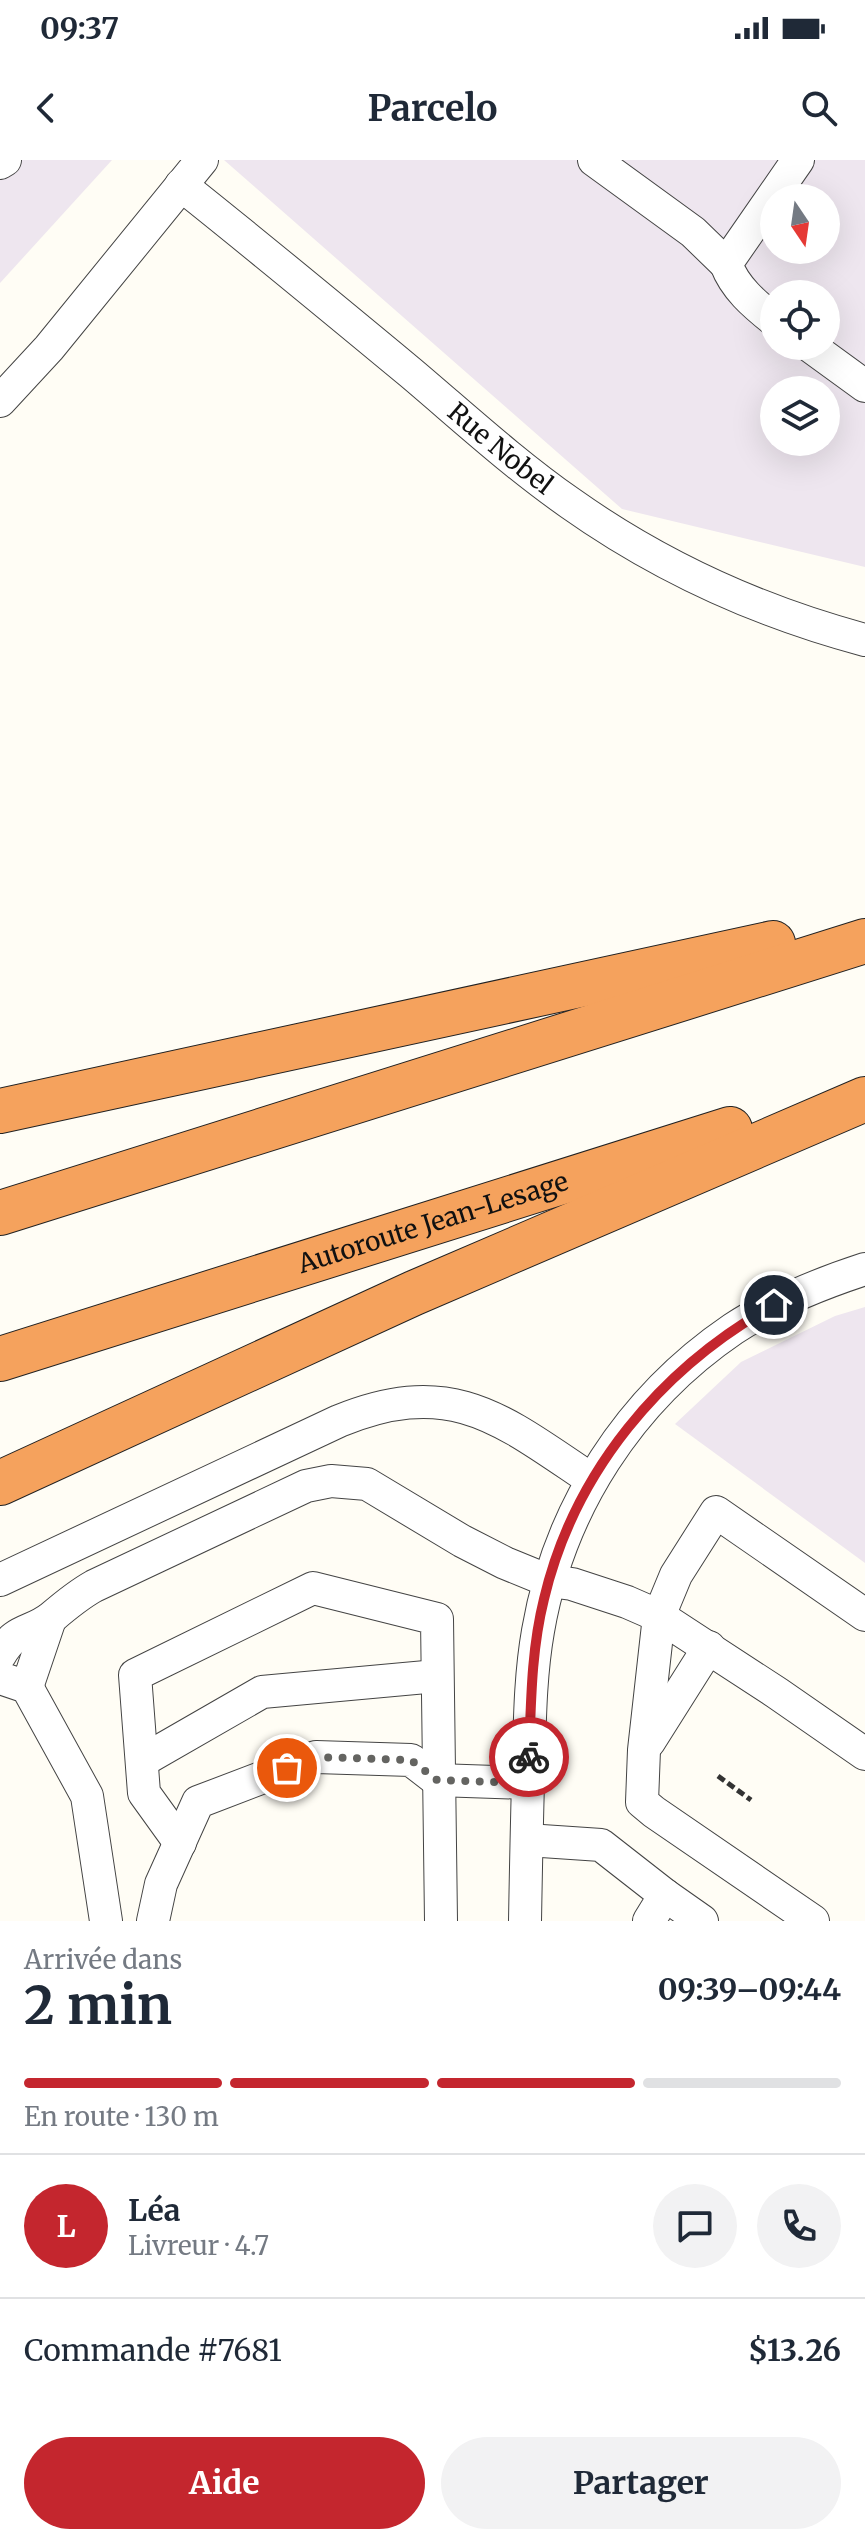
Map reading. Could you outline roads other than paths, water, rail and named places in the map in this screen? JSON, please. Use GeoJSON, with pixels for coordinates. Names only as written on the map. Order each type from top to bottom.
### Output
{"type":"FeatureCollection","features":[{"type":"Feature","properties":{"kind":"highway"},"geometry":{"type":"LineString","coordinates":[[0,1111],[865,924]]}},
{"type":"Feature","properties":{"kind":"highway"},"geometry":{"type":"LineString","coordinates":[[0,1213],[865,941]]}},
{"type":"Feature","properties":{"kind":"highway","name":"Autoroute Jean-Lesage"},"geometry":{"type":"LineString","coordinates":[[0,1359],[865,1085]]}},
{"type":"Feature","properties":{"kind":"highway"},"geometry":{"type":"LineString","coordinates":[[0,1483],[414,1293],[865,1099]]}},
{"type":"Feature","properties":{"kind":"street"},"geometry":{"type":"LineString","coordinates":[[0,401],[39,360],[202,160]]}},
{"type":"Feature","properties":{"kind":"street"},"geometry":{"type":"LineString","coordinates":[[594,160],[693,232],[726,264],[731,277],[760,309]]}},
{"type":"Feature","properties":{"kind":"street"},"geometry":{"type":"LineString","coordinates":[[726,264],[798,160]]}},
{"type":"Feature","properties":{"kind":"street","name":"Rue Nobel"},"geometry":{"type":"LineString","coordinates":[[181,185],[527,471],[593,520],[668,565],[719,589],[865,640]]}},
{"type":"Feature","properties":{"kind":"street"},"geometry":{"type":"LineString","coordinates":[[829,360],[865,386]]}},
{"type":"Feature","properties":{"kind":"street"},"geometry":{"type":"LineString","coordinates":[[525,1921],[532,1672],[537,1634],[549,1581],[567,1531],[592,1480],[620,1436],[648,1402],[712,1344],[791,1296],[865,1269]]}},
{"type":"Feature","properties":{"kind":"street"},"geometry":{"type":"LineString","coordinates":[[0,1580],[339,1421],[396,1405],[447,1402],[476,1410],[522,1434],[592,1480]]}},
{"type":"Feature","properties":{"kind":"street"},"geometry":{"type":"LineString","coordinates":[[0,1655],[14,1635],[50,1619],[72,1599],[94,1586],[306,1486],[331,1481],[367,1484],[505,1563],[549,1581],[572,1584],[627,1602],[659,1616],[865,1754]]}},
{"type":"Feature","properties":{"kind":"street"},"geometry":{"type":"LineString","coordinates":[[813,1921],[646,1806],[642,1796],[644,1750],[659,1616],[676,1575],[716,1512],[865,1615]]}},
{"type":"Feature","properties":{"kind":"street"},"geometry":{"type":"LineString","coordinates":[[180,1843],[144,1793],[135,1675],[313,1588],[437,1619],[441,1921]]}},
{"type":"Feature","properties":{"kind":"street"},"geometry":{"type":"LineString","coordinates":[[50,1619],[14,1683],[87,1796],[106,1921]]}},
{"type":"Feature","properties":{"kind":"street"},"geometry":{"type":"LineString","coordinates":[[644,1750],[709,1647]]}},
{"type":"Feature","properties":{"kind":"street"},"geometry":{"type":"LineString","coordinates":[[142,1761],[262,1692],[437,1676]]}},
{"type":"Feature","properties":{"kind":"street"},"geometry":{"type":"LineString","coordinates":[[153,1921],[161,1884],[198,1802],[316,1757],[411,1760],[437,1780],[528,1783]]}},
{"type":"Feature","properties":{"kind":"street"},"geometry":{"type":"LineString","coordinates":[[527,1840],[601,1845],[657,1908],[702,1921]]}}]}
